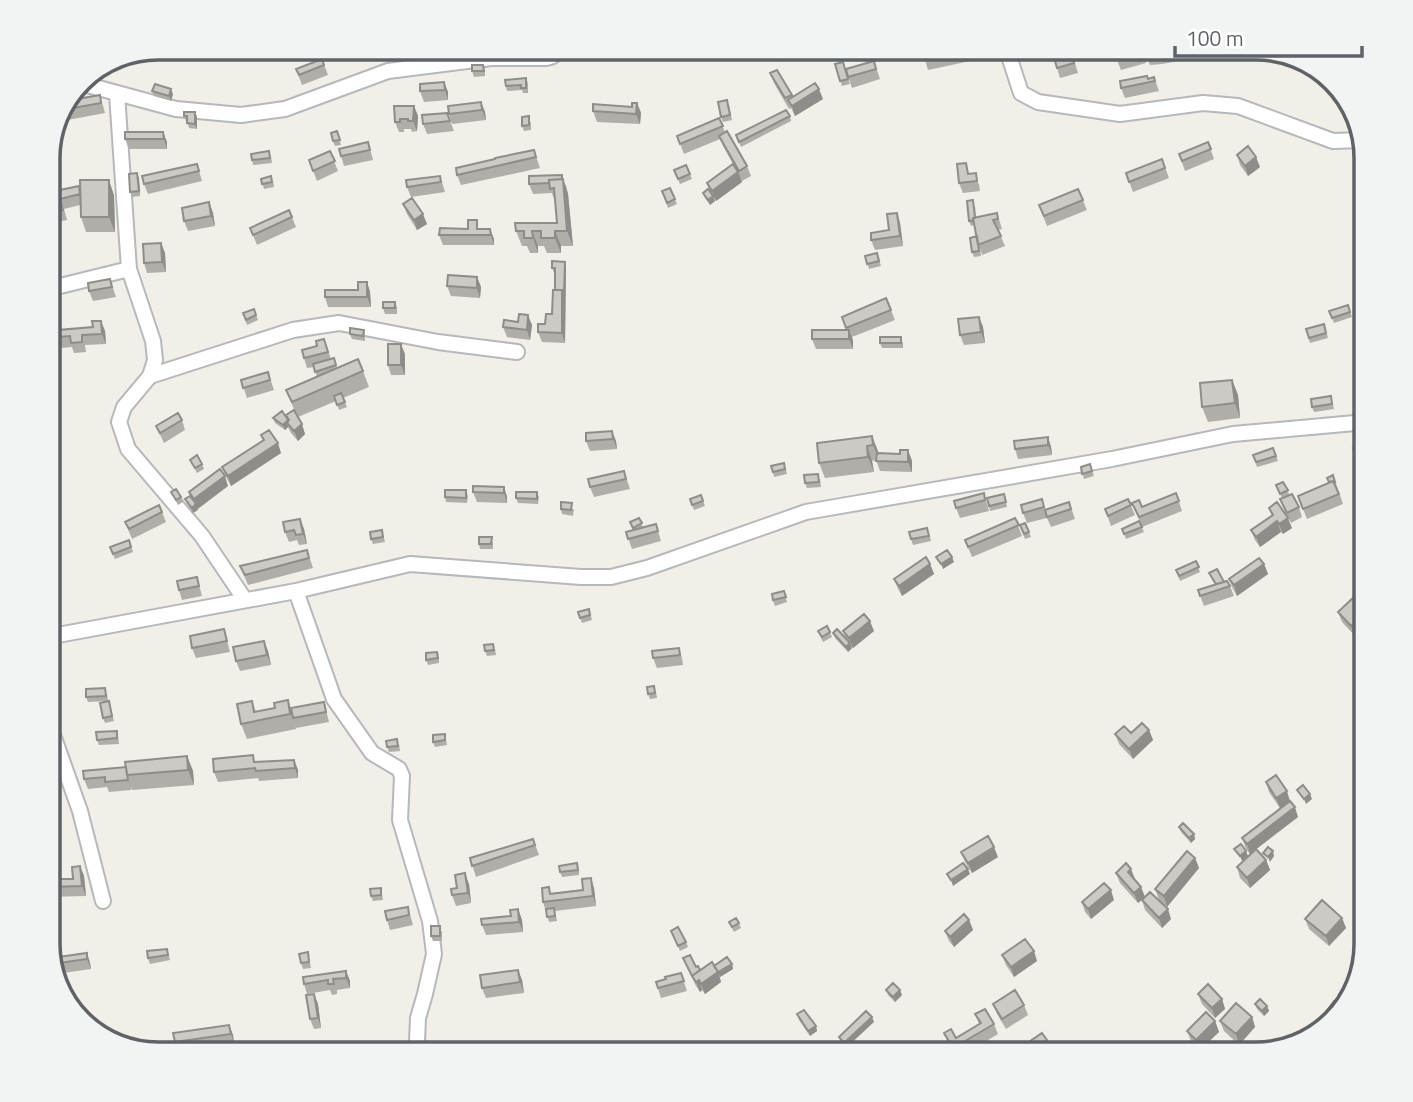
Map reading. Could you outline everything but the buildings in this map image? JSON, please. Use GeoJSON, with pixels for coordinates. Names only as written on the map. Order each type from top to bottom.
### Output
{"type":"FeatureCollection","features":[{"type":"Feature","properties":{"kind":"street"},"geometry":{"type":"LineString","coordinates":[[90,86],[176,109],[241,115],[285,109],[388,71],[475,60]]}},
{"type":"Feature","properties":{"kind":"street"},"geometry":{"type":"LineString","coordinates":[[1010,60],[1021,93],[1038,103],[1120,114],[1203,103],[1238,106],[1333,141],[1352,140]]}},
{"type":"Feature","properties":{"kind":"street"},"geometry":{"type":"LineString","coordinates":[[117,94],[129,270],[153,341],[155,360],[150,376],[124,407],[119,422],[128,449],[202,536],[244,600]]}},
{"type":"Feature","properties":{"kind":"street"},"geometry":{"type":"LineString","coordinates":[[60,286],[129,270]]}},
{"type":"Feature","properties":{"kind":"street"},"geometry":{"type":"LineString","coordinates":[[150,376],[293,330],[339,323],[438,342],[517,352]]}},
{"type":"Feature","properties":{"kind":"street"},"geometry":{"type":"LineString","coordinates":[[60,635],[296,591],[410,564],[611,577],[647,568],[806,512],[1112,459],[1233,434],[1354,423]]}},
{"type":"Feature","properties":{"kind":"street"},"geometry":{"type":"LineString","coordinates":[[296,591],[334,699],[372,753],[398,769],[402,776],[400,820],[430,921],[434,954],[418,1018],[417,1042]]}},
{"type":"Feature","properties":{"kind":"street"},"geometry":{"type":"LineString","coordinates":[[60,755],[80,811],[103,901]]}}]}
